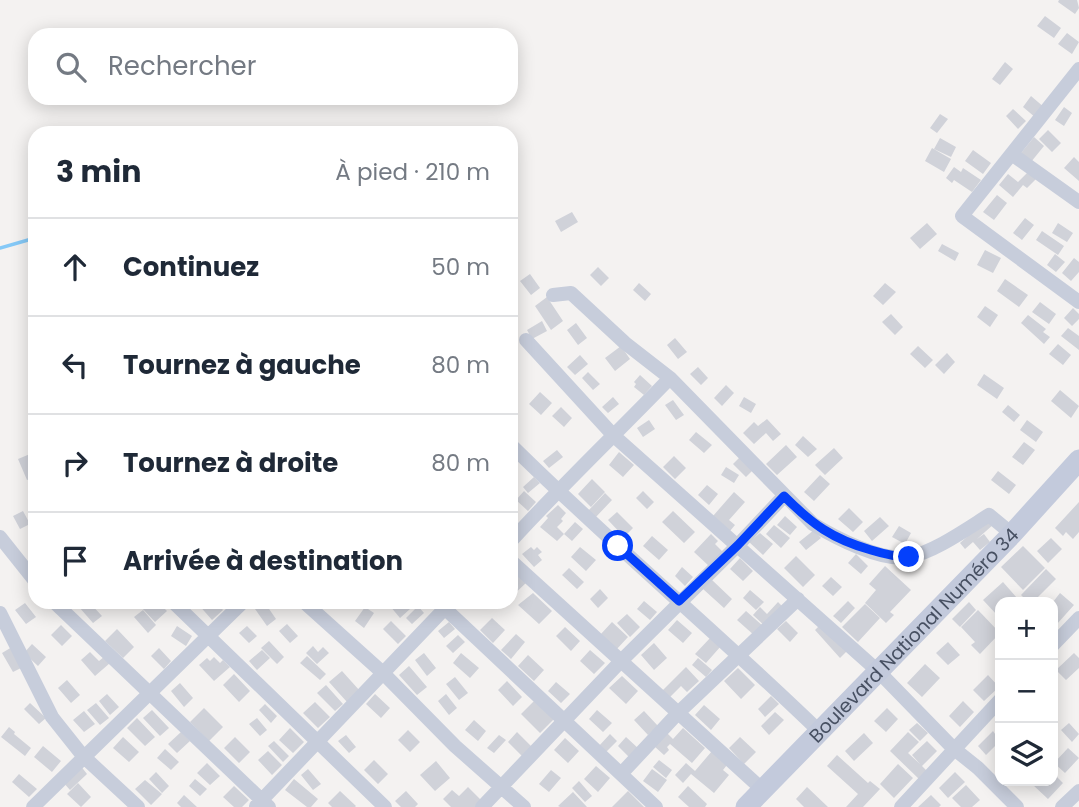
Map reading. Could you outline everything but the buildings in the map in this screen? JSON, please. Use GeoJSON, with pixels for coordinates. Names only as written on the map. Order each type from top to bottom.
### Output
{"type":"FeatureCollection","features":[{"type":"Feature","properties":{"kind":"main road","name":"Boulevard National Numéro 34"},"geometry":{"type":"LineString","coordinates":[[746,807],[1012,534],[1079,460]]}},
{"type":"Feature","properties":{"kind":"street"},"geometry":{"type":"LineString","coordinates":[[1078,72],[962,216],[1079,302]]}},
{"type":"Feature","properties":{"kind":"street"},"geometry":{"type":"LineString","coordinates":[[1013,155],[1079,202]]}},
{"type":"Feature","properties":{"kind":"street"},"geometry":{"type":"LineString","coordinates":[[552,295],[571,293],[625,343],[670,378],[813,524],[838,539],[897,557],[909,557],[928,550],[989,515],[1012,534]]}},
{"type":"Feature","properties":{"kind":"street"},"geometry":{"type":"LineString","coordinates":[[526,340],[614,436],[879,672],[953,748],[978,768],[1017,807]]}},
{"type":"Feature","properties":{"kind":"street"},"geometry":{"type":"LineString","coordinates":[[518,533],[670,378]]}},
{"type":"Feature","properties":{"kind":"street"},"geometry":{"type":"LineString","coordinates":[[518,452],[820,732]]}},
{"type":"Feature","properties":{"kind":"street"},"geometry":{"type":"LineString","coordinates":[[482,807],[679,601],[738,545],[784,496]]}},
{"type":"Feature","properties":{"kind":"street"},"geometry":{"type":"LineString","coordinates":[[0,537],[28,572]]}},
{"type":"Feature","properties":{"kind":"street"},"geometry":{"type":"LineString","coordinates":[[518,567],[763,790]]}},
{"type":"Feature","properties":{"kind":"street"},"geometry":{"type":"LineString","coordinates":[[621,774],[678,713],[798,599]]}},
{"type":"Feature","properties":{"kind":"street"},"geometry":{"type":"LineString","coordinates":[[61,609],[262,805],[441,609]]}},
{"type":"Feature","properties":{"kind":"street"},"geometry":{"type":"LineString","coordinates":[[180,609],[385,807]]}},
{"type":"Feature","properties":{"kind":"street"},"geometry":{"type":"LineString","coordinates":[[33,807],[236,609]]}},
{"type":"Feature","properties":{"kind":"street"},"geometry":{"type":"LineString","coordinates":[[312,609],[383,673],[455,746],[524,807]]}},
{"type":"Feature","properties":{"kind":"street"},"geometry":{"type":"LineString","coordinates":[[450,609],[656,807]]}},
{"type":"Feature","properties":{"kind":"street"},"geometry":{"type":"LineString","coordinates":[[0,613],[52,717],[83,756],[138,807]]}},
{"type":"Feature","properties":{"kind":"street"},"geometry":{"type":"LineString","coordinates":[[1058,640],[1079,618]]}},
{"type":"Feature","properties":{"kind":"street"},"geometry":{"type":"LineString","coordinates":[[901,807],[995,705]]}},
{"type":"Feature","properties":{"kind":"street"},"geometry":{"type":"LineString","coordinates":[[1062,807],[1079,792]]}},
{"type":"Feature","properties":{"kind":"waterway"},"geometry":{"type":"LineString","coordinates":[[0,248],[28,240]]}},
{"type":"Feature","properties":{"kind":"route"},"geometry":{"type":"LineString","coordinates":[[618,546],[679,601],[738,545],[784,496],[813,524],[838,539],[897,557],[909,557]]}}]}
